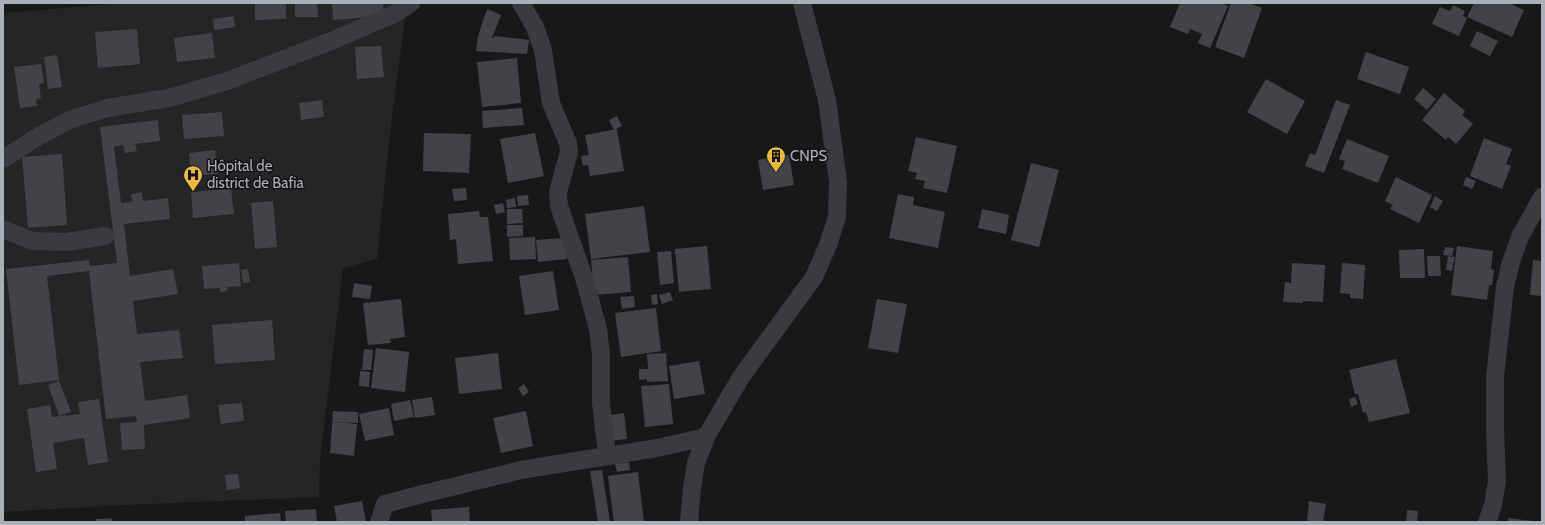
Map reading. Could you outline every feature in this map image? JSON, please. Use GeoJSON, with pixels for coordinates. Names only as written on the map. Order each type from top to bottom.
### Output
{"type":"FeatureCollection","features":[{"type":"Feature","properties":{"kind":"street"},"geometry":{"type":"LineString","coordinates":[[3,159],[38,136],[72,119],[107,108],[169,98],[227,80],[338,38],[394,14],[411,3]]}},
{"type":"Feature","properties":{"kind":"street"},"geometry":{"type":"LineString","coordinates":[[521,3],[535,27],[543,50],[551,103],[568,143],[569,152],[558,192],[559,206],[585,281],[598,329],[601,354],[601,403],[607,455]]}},
{"type":"Feature","properties":{"kind":"street"},"geometry":{"type":"LineString","coordinates":[[690,522],[692,488],[696,463],[706,437],[741,377],[814,277],[828,245],[837,216],[838,182],[827,100],[802,3]]}},
{"type":"Feature","properties":{"kind":"street"},"geometry":{"type":"LineString","coordinates":[[1487,522],[1493,505],[1498,481],[1495,427],[1495,377],[1505,286],[1511,262],[1520,238],[1542,197]]}},
{"type":"Feature","properties":{"kind":"street"},"geometry":{"type":"LineString","coordinates":[[3,229],[32,241],[67,242],[105,236]]}},
{"type":"Feature","properties":{"kind":"street"},"geometry":{"type":"LineString","coordinates":[[379,522],[385,504],[521,470],[657,448],[706,437]]}},
{"type":"Feature","properties":{"kind":"shaded area","name":"Hôpital de district de Bafia"},"geometry":{"type":"Polygon","coordinates":[[[124,3],[407,3],[391,124],[377,259],[343,268],[320,460],[319,497],[125,505],[3,512],[3,13],[124,3]]]}},
{"type":"Feature","properties":{"kind":"building"},"geometry":{"type":"Polygon","coordinates":[[[255,3],[286,3],[286,19],[255,20],[255,3]]]}},
{"type":"Feature","properties":{"kind":"building"},"geometry":{"type":"Polygon","coordinates":[[[295,3],[317,3],[318,17],[295,17],[295,3]]]}},
{"type":"Feature","properties":{"kind":"building"},"geometry":{"type":"Polygon","coordinates":[[[332,3],[383,3],[384,16],[333,20],[332,3]]]}},
{"type":"Feature","properties":{"kind":"building"},"geometry":{"type":"Polygon","coordinates":[[[1180,3],[1221,3],[1228,6],[1210,48],[1198,43],[1202,34],[1190,29],[1188,34],[1170,27],[1180,3]]]}},
{"type":"Feature","properties":{"kind":"building"},"geometry":{"type":"Polygon","coordinates":[[[1231,3],[1249,3],[1262,8],[1244,58],[1215,47],[1231,3]]]}},
{"type":"Feature","properties":{"kind":"building"},"geometry":{"type":"Polygon","coordinates":[[[1474,3],[1509,3],[1524,10],[1512,37],[1467,17],[1474,3]]]}},
{"type":"Feature","properties":{"kind":"building"},"geometry":{"type":"Polygon","coordinates":[[[1453,5],[1465,11],[1463,16],[1467,18],[1459,36],[1432,24],[1440,7],[1450,11],[1453,5]]]}},
{"type":"Feature","properties":{"kind":"building"},"geometry":{"type":"Polygon","coordinates":[[[487,9],[501,15],[492,38],[494,38],[494,36],[529,40],[527,54],[476,51],[478,36],[487,9]]]}},
{"type":"Feature","properties":{"kind":"building"},"geometry":{"type":"Polygon","coordinates":[[[234,16],[235,27],[214,30],[213,19],[234,16]]]}},
{"type":"Feature","properties":{"kind":"building"},"geometry":{"type":"Polygon","coordinates":[[[137,29],[140,64],[98,68],[95,32],[137,29]]]}},
{"type":"Feature","properties":{"kind":"building"},"geometry":{"type":"Polygon","coordinates":[[[1477,31],[1498,41],[1490,56],[1470,46],[1477,31]]]}},
{"type":"Feature","properties":{"kind":"building"},"geometry":{"type":"Polygon","coordinates":[[[212,33],[215,58],[177,62],[174,38],[212,33]]]}},
{"type":"Feature","properties":{"kind":"building"},"geometry":{"type":"Polygon","coordinates":[[[381,46],[384,77],[357,79],[355,47],[381,46]]]}},
{"type":"Feature","properties":{"kind":"building"},"geometry":{"type":"Polygon","coordinates":[[[1366,52],[1409,67],[1400,94],[1357,79],[1366,52]]]}},
{"type":"Feature","properties":{"kind":"building"},"geometry":{"type":"Polygon","coordinates":[[[57,55],[62,87],[48,89],[44,57],[57,55]]]}},
{"type":"Feature","properties":{"kind":"building"},"geometry":{"type":"Polygon","coordinates":[[[517,58],[521,103],[482,107],[477,62],[517,58]]]}},
{"type":"Feature","properties":{"kind":"building"},"geometry":{"type":"Polygon","coordinates":[[[41,64],[44,83],[39,84],[41,98],[36,99],[37,106],[20,108],[14,67],[41,64]]]}},
{"type":"Feature","properties":{"kind":"building"},"geometry":{"type":"Polygon","coordinates":[[[1266,79],[1305,101],[1287,134],[1247,112],[1266,79]]]}},
{"type":"Feature","properties":{"kind":"building"},"geometry":{"type":"Polygon","coordinates":[[[1423,88],[1436,99],[1427,110],[1414,99],[1423,88]]]}},
{"type":"Feature","properties":{"kind":"building"},"geometry":{"type":"Polygon","coordinates":[[[1444,93],[1465,111],[1462,115],[1473,124],[1456,144],[1448,137],[1446,140],[1422,120],[1444,93]]]}},
{"type":"Feature","properties":{"kind":"building"},"geometry":{"type":"Polygon","coordinates":[[[322,100],[324,117],[301,120],[299,103],[322,100]]]}},
{"type":"Feature","properties":{"kind":"building"},"geometry":{"type":"Polygon","coordinates":[[[1336,100],[1350,105],[1324,173],[1305,166],[1310,153],[1315,155],[1336,100]]]}},
{"type":"Feature","properties":{"kind":"building"},"geometry":{"type":"Polygon","coordinates":[[[522,108],[524,125],[483,128],[482,111],[522,108]]]}},
{"type":"Feature","properties":{"kind":"building"},"geometry":{"type":"Polygon","coordinates":[[[222,112],[224,136],[184,139],[182,115],[222,112]]]}},
{"type":"Feature","properties":{"kind":"building"},"geometry":{"type":"Polygon","coordinates":[[[617,116],[622,126],[614,130],[609,120],[617,116]]]}},
{"type":"Feature","properties":{"kind":"building"},"geometry":{"type":"Polygon","coordinates":[[[158,120],[160,141],[135,144],[137,151],[125,153],[123,145],[114,147],[121,203],[132,202],[131,194],[142,192],[143,201],[168,198],[170,219],[124,224],[130,276],[173,269],[178,294],[133,301],[137,334],[179,330],[183,358],[140,362],[145,401],[187,395],[190,418],[144,425],[145,449],[122,450],[120,423],[137,422],[136,416],[106,419],[89,271],[47,276],[59,380],[19,385],[6,269],[89,260],[90,266],[117,263],[100,127],[158,120]]]}},
{"type":"Feature","properties":{"kind":"building"},"geometry":{"type":"Polygon","coordinates":[[[617,129],[624,171],[590,176],[588,165],[583,166],[581,156],[589,155],[585,135],[617,129]]]}},
{"type":"Feature","properties":{"kind":"building"},"geometry":{"type":"Polygon","coordinates":[[[424,133],[471,134],[469,173],[423,171],[424,133]]]}},
{"type":"Feature","properties":{"kind":"building"},"geometry":{"type":"Polygon","coordinates":[[[535,133],[544,176],[508,183],[500,139],[535,133]]]}},
{"type":"Feature","properties":{"kind":"building"},"geometry":{"type":"Polygon","coordinates":[[[916,137],[957,146],[947,193],[923,188],[925,181],[915,179],[917,173],[908,171],[916,137]]]}},
{"type":"Feature","properties":{"kind":"building"},"geometry":{"type":"Polygon","coordinates":[[[1484,138],[1512,149],[1506,164],[1511,166],[1502,189],[1470,176],[1484,138]]]}},
{"type":"Feature","properties":{"kind":"building"},"geometry":{"type":"Polygon","coordinates":[[[1347,139],[1389,156],[1378,183],[1342,169],[1345,161],[1339,159],[1347,139]]]}},
{"type":"Feature","properties":{"kind":"building"},"geometry":{"type":"Polygon","coordinates":[[[215,150],[218,174],[191,176],[189,153],[215,150]]]}},
{"type":"Feature","properties":{"kind":"building"},"geometry":{"type":"Polygon","coordinates":[[[62,154],[67,225],[28,228],[22,157],[62,154]]]}},
{"type":"Feature","properties":{"kind":"building","name":"CNPS"},"geometry":{"type":"Polygon","coordinates":[[[789,155],[794,185],[763,190],[758,160],[789,155]]]}},
{"type":"Feature","properties":{"kind":"building"},"geometry":{"type":"Polygon","coordinates":[[[1031,163],[1059,170],[1039,247],[1011,240],[1031,163]]]}},
{"type":"Feature","properties":{"kind":"building"},"geometry":{"type":"Polygon","coordinates":[[[1396,177],[1432,195],[1419,223],[1390,209],[1393,205],[1385,201],[1396,177]]]}},
{"type":"Feature","properties":{"kind":"building"},"geometry":{"type":"Polygon","coordinates":[[[1466,177],[1476,181],[1472,189],[1463,185],[1466,177]]]}},
{"type":"Feature","properties":{"kind":"building"},"geometry":{"type":"Polygon","coordinates":[[[466,188],[467,200],[454,201],[452,189],[466,188]]]}},
{"type":"Feature","properties":{"kind":"building"},"geometry":{"type":"Polygon","coordinates":[[[231,189],[234,214],[193,218],[191,192],[231,189]]]}},
{"type":"Feature","properties":{"kind":"building"},"geometry":{"type":"Polygon","coordinates":[[[898,194],[914,197],[913,205],[945,212],[938,248],[889,238],[898,194]]]}},
{"type":"Feature","properties":{"kind":"building"},"geometry":{"type":"Polygon","coordinates":[[[528,195],[529,205],[518,206],[517,196],[528,195]]]}},
{"type":"Feature","properties":{"kind":"building"},"geometry":{"type":"Polygon","coordinates":[[[1435,196],[1443,201],[1437,211],[1430,207],[1435,196]]]}},
{"type":"Feature","properties":{"kind":"building"},"geometry":{"type":"Polygon","coordinates":[[[515,198],[516,207],[507,208],[506,200],[515,198]]]}},
{"type":"Feature","properties":{"kind":"building"},"geometry":{"type":"Polygon","coordinates":[[[273,201],[277,247],[255,249],[251,203],[273,201]]]}},
{"type":"Feature","properties":{"kind":"building"},"geometry":{"type":"Polygon","coordinates":[[[503,203],[505,212],[496,214],[494,205],[503,203]]]}},
{"type":"Feature","properties":{"kind":"building"},"geometry":{"type":"Polygon","coordinates":[[[644,206],[650,252],[591,259],[585,214],[644,206]]]}},
{"type":"Feature","properties":{"kind":"building"},"geometry":{"type":"Polygon","coordinates":[[[507,209],[522,209],[523,223],[507,224],[507,209]]]}},
{"type":"Feature","properties":{"kind":"building"},"geometry":{"type":"Polygon","coordinates":[[[982,209],[1009,215],[1006,234],[978,228],[982,209]]]}},
{"type":"Feature","properties":{"kind":"building"},"geometry":{"type":"Polygon","coordinates":[[[479,211],[480,217],[488,217],[493,261],[458,264],[456,239],[450,240],[448,214],[479,211]]]}},
{"type":"Feature","properties":{"kind":"building"},"geometry":{"type":"Polygon","coordinates":[[[507,225],[523,225],[523,236],[507,237],[507,225]]]}},
{"type":"Feature","properties":{"kind":"building"},"geometry":{"type":"Polygon","coordinates":[[[535,237],[536,259],[510,260],[509,238],[535,237]]]}},
{"type":"Feature","properties":{"kind":"building"},"geometry":{"type":"Polygon","coordinates":[[[565,238],[567,259],[538,262],[536,240],[565,238]]]}},
{"type":"Feature","properties":{"kind":"building"},"geometry":{"type":"Polygon","coordinates":[[[707,246],[711,289],[679,292],[675,249],[707,246]]]}},
{"type":"Feature","properties":{"kind":"building"},"geometry":{"type":"Polygon","coordinates":[[[1457,246],[1493,251],[1491,269],[1494,270],[1492,285],[1489,285],[1487,300],[1451,295],[1457,246]]]}},
{"type":"Feature","properties":{"kind":"building"},"geometry":{"type":"Polygon","coordinates":[[[1445,247],[1454,248],[1452,256],[1443,255],[1445,247]]]}},
{"type":"Feature","properties":{"kind":"building"},"geometry":{"type":"Polygon","coordinates":[[[1424,249],[1425,278],[1400,278],[1399,250],[1424,249]]]}},
{"type":"Feature","properties":{"kind":"building"},"geometry":{"type":"Polygon","coordinates":[[[671,251],[674,283],[660,285],[657,252],[671,251]]]}},
{"type":"Feature","properties":{"kind":"building"},"geometry":{"type":"Polygon","coordinates":[[[1427,256],[1440,256],[1441,276],[1428,276],[1427,256]]]}},
{"type":"Feature","properties":{"kind":"building"},"geometry":{"type":"Polygon","coordinates":[[[1448,256],[1455,257],[1452,271],[1446,270],[1448,256]]]}},
{"type":"Feature","properties":{"kind":"building"},"geometry":{"type":"Polygon","coordinates":[[[628,257],[631,292],[594,295],[591,260],[628,257]]]}},
{"type":"Feature","properties":{"kind":"building"},"geometry":{"type":"Polygon","coordinates":[[[1533,260],[1542,261],[1542,296],[1530,295],[1533,260]]]}},
{"type":"Feature","properties":{"kind":"building"},"geometry":{"type":"Polygon","coordinates":[[[239,263],[241,286],[227,287],[227,291],[220,292],[220,288],[204,289],[202,266],[239,263]]]}},
{"type":"Feature","properties":{"kind":"building"},"geometry":{"type":"Polygon","coordinates":[[[1292,263],[1325,265],[1323,302],[1283,302],[1285,282],[1291,283],[1292,263]]]}},
{"type":"Feature","properties":{"kind":"building"},"geometry":{"type":"Polygon","coordinates":[[[1342,263],[1365,265],[1363,299],[1350,298],[1350,294],[1340,293],[1342,263]]]}},
{"type":"Feature","properties":{"kind":"building"},"geometry":{"type":"Polygon","coordinates":[[[248,269],[250,282],[243,283],[241,270],[248,269]]]}},
{"type":"Feature","properties":{"kind":"building"},"geometry":{"type":"Polygon","coordinates":[[[553,271],[559,310],[525,315],[519,276],[553,271]]]}},
{"type":"Feature","properties":{"kind":"building"},"geometry":{"type":"Polygon","coordinates":[[[354,283],[372,286],[370,299],[352,297],[354,283]]]}},
{"type":"Feature","properties":{"kind":"building"},"geometry":{"type":"Polygon","coordinates":[[[670,292],[673,300],[662,304],[659,295],[670,292]]]}},
{"type":"Feature","properties":{"kind":"building"},"geometry":{"type":"Polygon","coordinates":[[[657,294],[658,304],[652,305],[651,295],[657,294]]]}},
{"type":"Feature","properties":{"kind":"building"},"geometry":{"type":"Polygon","coordinates":[[[634,296],[635,307],[622,309],[620,297],[634,296]]]}},
{"type":"Feature","properties":{"kind":"building"},"geometry":{"type":"Polygon","coordinates":[[[401,299],[405,337],[390,339],[391,343],[368,345],[363,303],[401,299]]]}},
{"type":"Feature","properties":{"kind":"building"},"geometry":{"type":"Polygon","coordinates":[[[877,299],[907,304],[898,353],[868,348],[877,299]]]}},
{"type":"Feature","properties":{"kind":"building"},"geometry":{"type":"Polygon","coordinates":[[[656,308],[661,351],[621,357],[615,313],[656,308]]]}},
{"type":"Feature","properties":{"kind":"building"},"geometry":{"type":"Polygon","coordinates":[[[272,320],[275,360],[215,364],[212,325],[272,320]]]}},
{"type":"Feature","properties":{"kind":"building"},"geometry":{"type":"Polygon","coordinates":[[[376,348],[409,352],[405,392],[371,388],[376,348]]]}},
{"type":"Feature","properties":{"kind":"building"},"geometry":{"type":"Polygon","coordinates":[[[364,349],[373,350],[371,370],[362,370],[364,349]]]}},
{"type":"Feature","properties":{"kind":"building"},"geometry":{"type":"Polygon","coordinates":[[[498,353],[502,389],[459,394],[455,358],[498,353]]]}},
{"type":"Feature","properties":{"kind":"building"},"geometry":{"type":"Polygon","coordinates":[[[666,353],[668,381],[647,382],[647,379],[639,380],[639,369],[648,369],[647,354],[666,353]]]}},
{"type":"Feature","properties":{"kind":"building"},"geometry":{"type":"Polygon","coordinates":[[[1396,359],[1410,413],[1369,422],[1366,412],[1363,413],[1358,394],[1355,394],[1349,370],[1396,359]]]}},
{"type":"Feature","properties":{"kind":"building"},"geometry":{"type":"Polygon","coordinates":[[[699,361],[705,394],[674,399],[669,366],[699,361]]]}},
{"type":"Feature","properties":{"kind":"building"},"geometry":{"type":"Polygon","coordinates":[[[360,371],[370,372],[369,387],[359,386],[360,371]]]}},
{"type":"Feature","properties":{"kind":"building"},"geometry":{"type":"Polygon","coordinates":[[[59,381],[71,412],[59,416],[48,385],[59,381]]]}},
{"type":"Feature","properties":{"kind":"building"},"geometry":{"type":"Polygon","coordinates":[[[524,384],[529,392],[523,396],[518,388],[524,384]]]}},
{"type":"Feature","properties":{"kind":"building"},"geometry":{"type":"Polygon","coordinates":[[[669,384],[673,424],[645,427],[641,386],[669,384]]]}},
{"type":"Feature","properties":{"kind":"building"},"geometry":{"type":"Polygon","coordinates":[[[432,397],[435,415],[415,418],[412,400],[432,397]]]}},
{"type":"Feature","properties":{"kind":"building"},"geometry":{"type":"Polygon","coordinates":[[[1355,397],[1358,404],[1351,407],[1349,399],[1355,397]]]}},
{"type":"Feature","properties":{"kind":"building"},"geometry":{"type":"Polygon","coordinates":[[[99,399],[108,462],[88,465],[84,438],[53,443],[57,469],[36,472],[27,409],[50,405],[52,417],[80,414],[78,402],[99,399]]]}},
{"type":"Feature","properties":{"kind":"building"},"geometry":{"type":"Polygon","coordinates":[[[410,400],[414,417],[394,421],[391,404],[410,400]]]}},
{"type":"Feature","properties":{"kind":"building"},"geometry":{"type":"Polygon","coordinates":[[[242,403],[244,421],[221,424],[218,405],[242,403]]]}},
{"type":"Feature","properties":{"kind":"building"},"geometry":{"type":"Polygon","coordinates":[[[389,408],[394,435],[365,441],[359,414],[389,408]]]}},
{"type":"Feature","properties":{"kind":"building"},"geometry":{"type":"Polygon","coordinates":[[[333,411],[358,412],[358,423],[335,422],[357,424],[354,456],[330,453],[333,411]]]}},
{"type":"Feature","properties":{"kind":"building"},"geometry":{"type":"Polygon","coordinates":[[[526,411],[533,446],[501,453],[493,418],[526,411]]]}},
{"type":"Feature","properties":{"kind":"building"},"geometry":{"type":"Polygon","coordinates":[[[624,413],[627,439],[609,441],[605,416],[624,413]]]}},
{"type":"Feature","properties":{"kind":"building"},"geometry":{"type":"Polygon","coordinates":[[[629,462],[630,470],[617,472],[615,464],[629,462]]]}},
{"type":"Feature","properties":{"kind":"building"},"geometry":{"type":"Polygon","coordinates":[[[602,470],[610,522],[598,522],[590,471],[602,470]]]}},
{"type":"Feature","properties":{"kind":"building"},"geometry":{"type":"Polygon","coordinates":[[[638,472],[644,522],[614,522],[608,476],[638,472]]]}},
{"type":"Feature","properties":{"kind":"building"},"geometry":{"type":"Polygon","coordinates":[[[238,474],[240,488],[227,490],[225,475],[238,474]]]}},
{"type":"Feature","properties":{"kind":"building"},"geometry":{"type":"Polygon","coordinates":[[[362,501],[366,522],[337,522],[334,506],[362,501]]]}},
{"type":"Feature","properties":{"kind":"building"},"geometry":{"type":"Polygon","coordinates":[[[1309,501],[1326,504],[1323,522],[1307,522],[1309,501]]]}},
{"type":"Feature","properties":{"kind":"building"},"geometry":{"type":"Polygon","coordinates":[[[469,507],[470,522],[432,522],[431,510],[469,507]]]}},
{"type":"Feature","properties":{"kind":"building"},"geometry":{"type":"Polygon","coordinates":[[[316,509],[317,522],[286,522],[285,511],[316,509]]]}},
{"type":"Feature","properties":{"kind":"building"},"geometry":{"type":"Polygon","coordinates":[[[1407,510],[1418,511],[1417,522],[1406,522],[1407,510]]]}},
{"type":"Feature","properties":{"kind":"building"},"geometry":{"type":"Polygon","coordinates":[[[280,513],[281,522],[245,522],[245,516],[280,513]]]}},
{"type":"Feature","properties":{"kind":"building"},"geometry":{"type":"Polygon","coordinates":[[[112,518],[112,522],[96,522],[96,519],[112,518]]]}},
{"type":"Feature","properties":{"kind":"building"},"geometry":{"type":"Polygon","coordinates":[[[1508,518],[1533,521],[1533,522],[1508,522],[1508,518]]]}},
{"type":"Feature","properties":{"kind":"place","name":"CNPS"},"geometry":{"type":"Point","coordinates":[776,173]}},
{"type":"Feature","properties":{"kind":"place","name":"Hôpital de district de Bafia"},"geometry":{"type":"Point","coordinates":[193,192]}}]}
